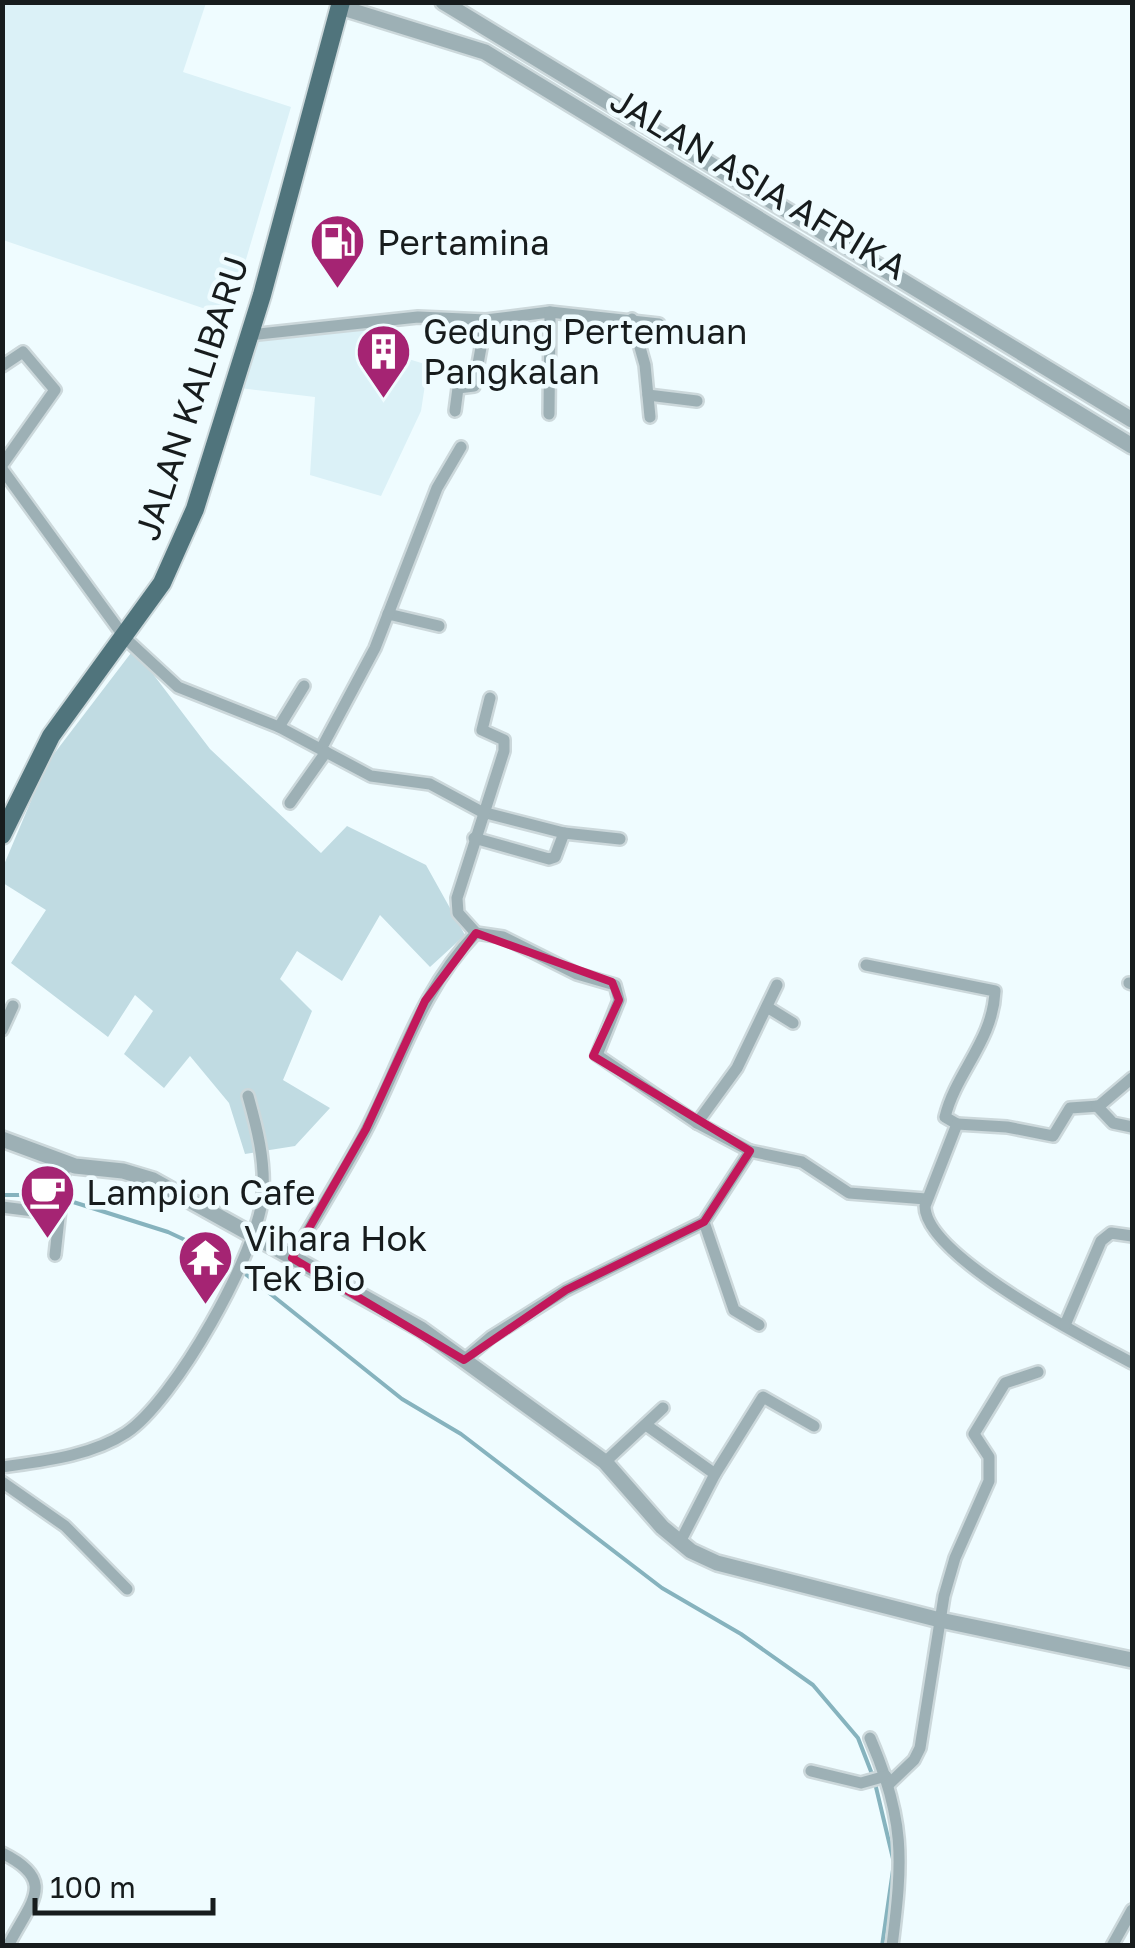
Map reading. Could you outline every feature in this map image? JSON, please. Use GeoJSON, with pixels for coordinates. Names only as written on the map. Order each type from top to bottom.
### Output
{"type":"FeatureCollection","features":[{"type":"Feature","properties":{"kind":"main road","name":"JALAN KALIBARU"},"geometry":{"type":"LineString","coordinates":[[2,834],[51,736],[162,584],[195,509],[250,334],[340,5]]}},
{"type":"Feature","properties":{"kind":"street","name":"JALAN ASIA AFRIKA"},"geometry":{"type":"LineString","coordinates":[[443,2],[1132,420]]}},
{"type":"Feature","properties":{"kind":"street","name":"JALAN ASIA AFRIKA"},"geometry":{"type":"LineString","coordinates":[[340,5],[485,52],[1132,446]]}},
{"type":"Feature","properties":{"kind":"street"},"geometry":{"type":"LineString","coordinates":[[250,334],[418,317],[486,320],[550,312],[659,324]]}},
{"type":"Feature","properties":{"kind":"street"},"geometry":{"type":"LineString","coordinates":[[549,414],[550,312]]}},
{"type":"Feature","properties":{"kind":"street"},"geometry":{"type":"LineString","coordinates":[[632,319],[650,417]]}},
{"type":"Feature","properties":{"kind":"street"},"geometry":{"type":"LineString","coordinates":[[455,411],[458,388],[474,386],[486,320]]}},
{"type":"Feature","properties":{"kind":"street"},"geometry":{"type":"LineString","coordinates":[[2,366],[23,352],[55,390],[2,467],[125,638],[178,687],[279,727],[385,780],[430,784],[482,812],[564,833],[620,840]]}},
{"type":"Feature","properties":{"kind":"street"},"geometry":{"type":"LineString","coordinates":[[648,395],[697,401]]}},
{"type":"Feature","properties":{"kind":"street"},"geometry":{"type":"LineString","coordinates":[[290,802],[323,750],[388,614],[437,488],[461,447]]}},
{"type":"Feature","properties":{"kind":"street"},"geometry":{"type":"LineString","coordinates":[[388,614],[440,626]]}},
{"type":"Feature","properties":{"kind":"street"},"geometry":{"type":"LineString","coordinates":[[279,727],[304,686]]}},
{"type":"Feature","properties":{"kind":"street"},"geometry":{"type":"LineString","coordinates":[[490,698],[482,730],[500,737],[505,746],[474,838],[457,905],[476,933],[503,937],[577,974],[616,986],[619,1000],[597,1055],[697,1123],[750,1151],[802,1162],[849,1193],[926,1199]]}},
{"type":"Feature","properties":{"kind":"street"},"geometry":{"type":"LineString","coordinates":[[474,838],[549,858],[555,857],[564,833]]}},
{"type":"Feature","properties":{"kind":"street"},"geometry":{"type":"LineString","coordinates":[[292,1258],[366,1130],[426,1001],[448,964],[476,933]]}},
{"type":"Feature","properties":{"kind":"street"},"geometry":{"type":"LineString","coordinates":[[866,964],[995,991],[982,1044],[949,1101],[945,1117],[958,1124],[1006,1127],[1052,1136],[1070,1108],[1097,1106],[1132,1078]]}},
{"type":"Feature","properties":{"kind":"street"},"geometry":{"type":"LineString","coordinates":[[697,1123],[737,1068],[778,985]]}},
{"type":"Feature","properties":{"kind":"street"},"geometry":{"type":"LineString","coordinates":[[2,1030],[13,1006]]}},
{"type":"Feature","properties":{"kind":"street"},"geometry":{"type":"LineString","coordinates":[[766,1007],[793,1023]]}},
{"type":"Feature","properties":{"kind":"street"},"geometry":{"type":"LineString","coordinates":[[2,1467],[67,1456],[128,1432],[155,1410],[212,1323],[252,1240],[263,1195],[262,1158],[248,1096]]}},
{"type":"Feature","properties":{"kind":"street"},"geometry":{"type":"LineString","coordinates":[[1097,1106],[1114,1123],[1132,1127]]}},
{"type":"Feature","properties":{"kind":"street"},"geometry":{"type":"LineString","coordinates":[[958,1124],[926,1199],[927,1221],[940,1238],[992,1281],[1132,1363]]}},
{"type":"Feature","properties":{"kind":"street"},"geometry":{"type":"LineString","coordinates":[[2,1140],[64,1163],[123,1171],[152,1180],[252,1240],[421,1328],[605,1462],[680,1542],[739,1572],[1132,1660]]}},
{"type":"Feature","properties":{"kind":"street"},"geometry":{"type":"LineString","coordinates":[[464,1360],[491,1337],[566,1290],[704,1222],[750,1151]]}},
{"type":"Feature","properties":{"kind":"street"},"geometry":{"type":"LineString","coordinates":[[55,1255],[64,1163]]}},
{"type":"Feature","properties":{"kind":"street"},"geometry":{"type":"LineString","coordinates":[[2,1207],[57,1209]]}},
{"type":"Feature","properties":{"kind":"street"},"geometry":{"type":"LineString","coordinates":[[704,1222],[734,1310],[759,1325]]}},
{"type":"Feature","properties":{"kind":"street"},"geometry":{"type":"LineString","coordinates":[[1066,1325],[1102,1241],[1111,1234],[1132,1236]]}},
{"type":"Feature","properties":{"kind":"street"},"geometry":{"type":"LineString","coordinates":[[811,1772],[868,1782],[887,1779],[914,1760],[920,1748],[940,1620],[955,1558],[989,1481],[989,1458],[974,1434],[1005,1384],[1038,1372]]}},
{"type":"Feature","properties":{"kind":"street"},"geometry":{"type":"LineString","coordinates":[[680,1542],[714,1474],[764,1396],[814,1426]]}},
{"type":"Feature","properties":{"kind":"street"},"geometry":{"type":"LineString","coordinates":[[605,1462],[663,1408]]}},
{"type":"Feature","properties":{"kind":"street"},"geometry":{"type":"LineString","coordinates":[[646,1425],[714,1474]]}},
{"type":"Feature","properties":{"kind":"street"},"geometry":{"type":"LineString","coordinates":[[2,1482],[66,1526],[127,1589]]}},
{"type":"Feature","properties":{"kind":"street"},"geometry":{"type":"LineString","coordinates":[[870,1738],[887,1779],[902,1851],[892,1946]]}},
{"type":"Feature","properties":{"kind":"street"},"geometry":{"type":"LineString","coordinates":[[2,1853],[28,1865],[37,1880],[37,1892],[8,1946]]}},
{"type":"Feature","properties":{"kind":"street"},"geometry":{"type":"LineString","coordinates":[[1112,1946],[1132,1910]]}},
{"type":"Feature","properties":{"kind":"highlighted area"},"geometry":{"type":"Polygon","coordinates":[[[476,933],[612,982],[619,1000],[593,1056],[750,1151],[704,1222],[566,1290],[464,1360],[292,1258],[366,1129],[425,1001],[476,933]]]}},
{"type":"Feature","properties":{"kind":"shaded area"},"geometry":{"type":"Polygon","coordinates":[[[3,2],[206,3],[183,72],[291,107],[229,317],[3,240],[3,2]]]}},
{"type":"Feature","properties":{"kind":"shaded area"},"geometry":{"type":"Polygon","coordinates":[[[383,322],[392,354],[428,365],[421,411],[381,496],[310,475],[315,397],[240,388],[252,337],[383,322]]]}},
{"type":"Feature","properties":{"kind":"shaded area"},"geometry":{"type":"Polygon","coordinates":[[[134,649],[210,749],[321,853],[347,826],[426,865],[465,935],[430,967],[380,915],[342,981],[297,951],[280,979],[312,1011],[283,1080],[330,1108],[295,1146],[245,1154],[229,1103],[190,1056],[164,1088],[124,1054],[153,1011],[135,995],[108,1037],[11,963],[46,910],[3,883],[3,867],[47,763],[134,649]]]}},
{"type":"Feature","properties":{"kind":"waterway"},"geometry":{"type":"LineString","coordinates":[[2,1195],[51,1195],[168,1232],[228,1260],[402,1399],[461,1434],[662,1588],[741,1634],[813,1685],[858,1738],[872,1774]]}},
{"type":"Feature","properties":{"kind":"waterway"},"geometry":{"type":"LineString","coordinates":[[875,1783],[894,1863],[882,1946]]}},
{"type":"Feature","properties":{"kind":"place","name":"Pertamina"},"geometry":{"type":"Point","coordinates":[338,291]}},
{"type":"Feature","properties":{"kind":"place","name":"Gedung Pertemuan Pangkalan"},"geometry":{"type":"Point","coordinates":[384,400]}},
{"type":"Feature","properties":{"kind":"place","name":"Lampion Cafe"},"geometry":{"type":"Point","coordinates":[47,1241]}},
{"type":"Feature","properties":{"kind":"place","name":"Vihara Hok Tek Bio"},"geometry":{"type":"Point","coordinates":[205,1307]}}]}
